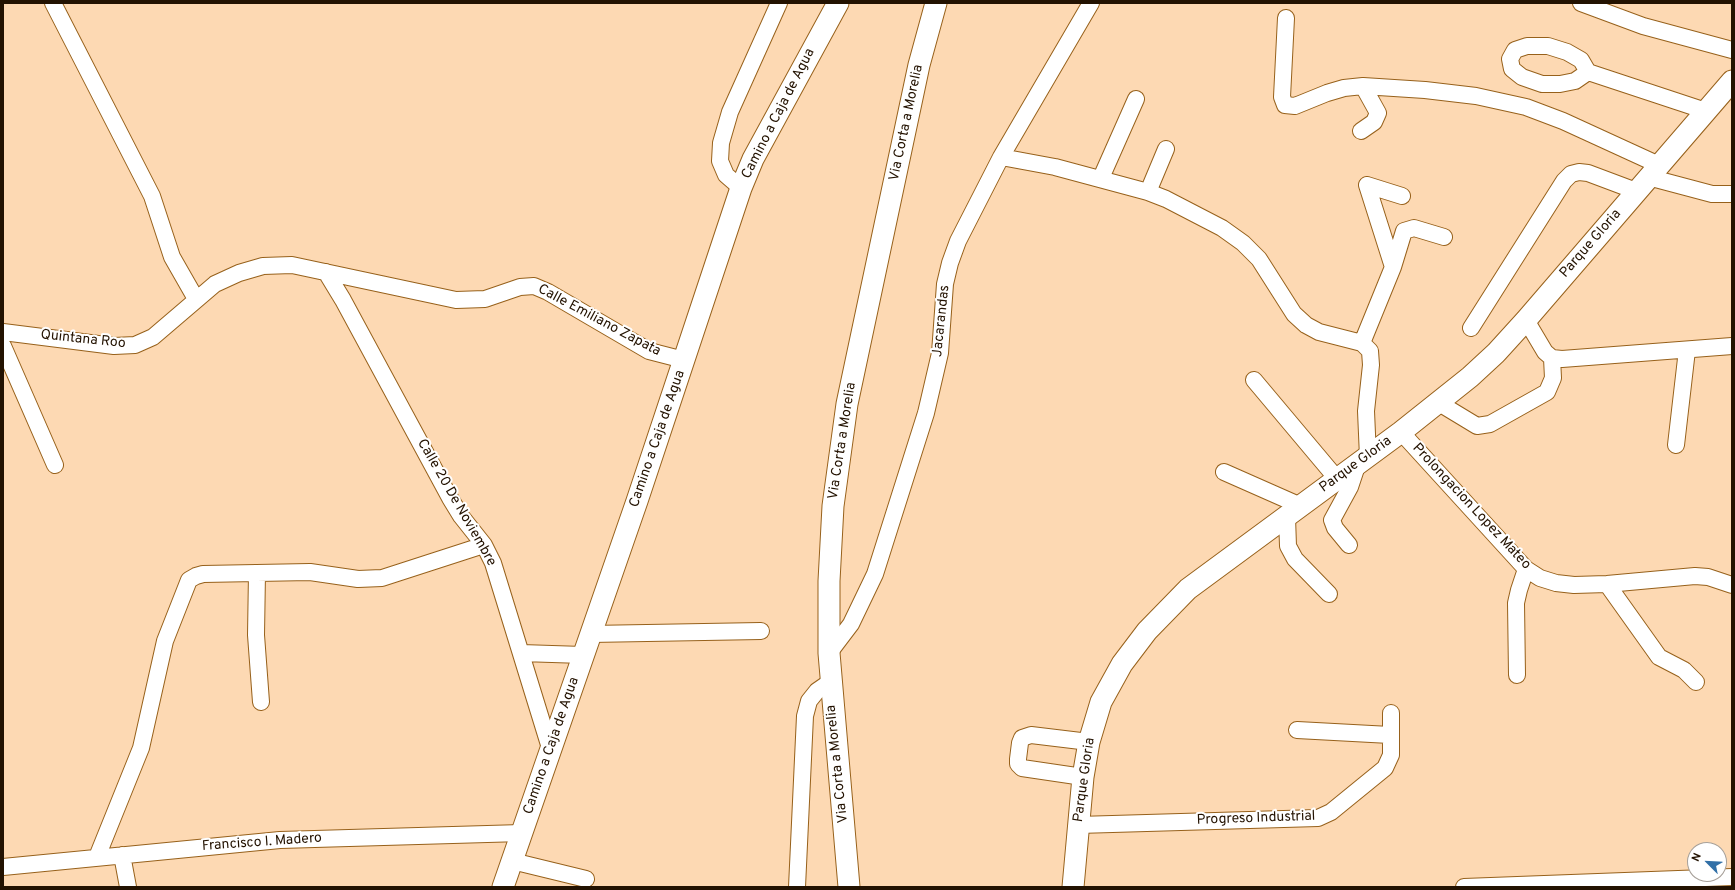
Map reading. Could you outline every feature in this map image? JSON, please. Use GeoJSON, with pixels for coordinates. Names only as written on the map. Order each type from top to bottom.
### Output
{"type":"FeatureCollection","features":[{"type":"Feature","properties":{"kind":"main road","name":"Camino a Caja de Agua"},"geometry":{"type":"LineString","coordinates":[[503,887],[684,360],[741,188],[753,159],[838,3]]}},
{"type":"Feature","properties":{"kind":"main road","name":"Via Corta a Morelia"},"geometry":{"type":"LineString","coordinates":[[849,887],[828,653],[829,581],[833,506],[847,404],[919,65],[936,3]]}},
{"type":"Feature","properties":{"kind":"main road","name":"Parque Gloria"},"geometry":{"type":"LineString","coordinates":[[1073,887],[1083,777],[1089,742],[1101,702],[1122,664],[1147,631],[1188,589],[1338,480],[1439,403],[1496,353],[1732,81]]}},
{"type":"Feature","properties":{"kind":"street"},"geometry":{"type":"LineString","coordinates":[[53,3],[152,196],[172,257],[196,299]]}},
{"type":"Feature","properties":{"kind":"street"},"geometry":{"type":"LineString","coordinates":[[741,188],[726,175],[720,161],[721,143],[730,112],[779,3]]}},
{"type":"Feature","properties":{"kind":"street","name":"Jacarandas"},"geometry":{"type":"LineString","coordinates":[[828,653],[851,624],[875,574],[926,413],[940,353],[946,284],[950,264],[958,241],[1000,157],[1090,3]]}},
{"type":"Feature","properties":{"kind":"street"},"geometry":{"type":"LineString","coordinates":[[1581,3],[1643,26],[1732,50]]}},
{"type":"Feature","properties":{"kind":"street"},"geometry":{"type":"LineString","coordinates":[[1286,18],[1282,97],[1285,105],[1295,106],[1327,93],[1344,88],[1363,86],[1476,96],[1526,107],[1563,120],[1648,178]]}},
{"type":"Feature","properties":{"kind":"street"},"geometry":{"type":"LineString","coordinates":[[1588,72],[1706,111]]}},
{"type":"Feature","properties":{"kind":"street"},"geometry":{"type":"LineString","coordinates":[[1361,131],[1374,122],[1378,113],[1363,86]]}},
{"type":"Feature","properties":{"kind":"street"},"geometry":{"type":"LineString","coordinates":[[1101,178],[1136,99]]}},
{"type":"Feature","properties":{"kind":"street"},"geometry":{"type":"LineString","coordinates":[[1148,192],[1166,149]]}},
{"type":"Feature","properties":{"kind":"street"},"geometry":{"type":"LineString","coordinates":[[1000,157],[1101,178],[1148,192],[1166,199],[1222,228],[1243,242],[1259,259],[1294,314],[1306,325],[1319,332],[1362,343],[1370,351],[1371,365],[1363,461],[1332,520],[1335,528],[1349,545]]}},
{"type":"Feature","properties":{"kind":"street"},"geometry":{"type":"LineString","coordinates":[[1471,328],[1564,181],[1571,174],[1579,172],[1648,178],[1712,194],[1732,194]]}},
{"type":"Feature","properties":{"kind":"street"},"geometry":{"type":"LineString","coordinates":[[1393,267],[1367,185],[1402,196]]}},
{"type":"Feature","properties":{"kind":"street"},"geometry":{"type":"LineString","coordinates":[[1362,343],[1393,267],[1404,231],[1408,228],[1414,228],[1444,237]]}},
{"type":"Feature","properties":{"kind":"street","name":"Calle Emiliano Zapata"},"geometry":{"type":"LineString","coordinates":[[196,299],[215,284],[239,272],[263,266],[292,265],[456,300],[485,299],[520,287],[534,286],[548,292],[649,351],[684,360]]}},
{"type":"Feature","properties":{"kind":"street","name":"Calle 20 De Noviembre"},"geometry":{"type":"LineString","coordinates":[[326,272],[343,300],[450,498],[461,516],[484,545],[493,563],[550,748]]}},
{"type":"Feature","properties":{"kind":"street","name":"Quintana Roo"},"geometry":{"type":"LineString","coordinates":[[3,332],[114,346],[135,344],[153,337],[196,299]]}},
{"type":"Feature","properties":{"kind":"street"},"geometry":{"type":"LineString","coordinates":[[1526,320],[1545,352],[1552,358],[1562,359],[1732,346]]}},
{"type":"Feature","properties":{"kind":"street"},"geometry":{"type":"LineString","coordinates":[[3,346],[55,465]]}},
{"type":"Feature","properties":{"kind":"street"},"geometry":{"type":"LineString","coordinates":[[1676,445],[1687,350]]}},
{"type":"Feature","properties":{"kind":"street"},"geometry":{"type":"LineString","coordinates":[[1439,403],[1477,426],[1490,424],[1548,392],[1553,378],[1552,358]]}},
{"type":"Feature","properties":{"kind":"street"},"geometry":{"type":"LineString","coordinates":[[1254,380],[1338,480]]}},
{"type":"Feature","properties":{"kind":"street","name":"Prolongacion Lopez Mateo"},"geometry":{"type":"LineString","coordinates":[[1401,432],[1526,569],[1540,578],[1556,583],[1574,585],[1607,584],[1695,576],[1708,577],[1732,585]]}},
{"type":"Feature","properties":{"kind":"street"},"geometry":{"type":"LineString","coordinates":[[1224,472],[1294,511],[1288,546],[1295,559],[1329,594]]}},
{"type":"Feature","properties":{"kind":"street"},"geometry":{"type":"LineString","coordinates":[[97,857],[141,748],[165,641],[189,580],[203,574],[257,572],[310,572],[358,579],[382,578],[484,545]]}},
{"type":"Feature","properties":{"kind":"street"},"geometry":{"type":"LineString","coordinates":[[1517,675],[1516,603],[1526,569]]}},
{"type":"Feature","properties":{"kind":"street"},"geometry":{"type":"LineString","coordinates":[[257,572],[256,635],[261,702]]}},
{"type":"Feature","properties":{"kind":"street"},"geometry":{"type":"LineString","coordinates":[[1607,584],[1659,657],[1684,670],[1696,682]]}},
{"type":"Feature","properties":{"kind":"street"},"geometry":{"type":"LineString","coordinates":[[590,634],[761,631]]}},
{"type":"Feature","properties":{"kind":"street"},"geometry":{"type":"LineString","coordinates":[[521,653],[583,655]]}},
{"type":"Feature","properties":{"kind":"street"},"geometry":{"type":"LineString","coordinates":[[797,887],[805,716],[809,701],[817,691],[830,682]]}},
{"type":"Feature","properties":{"kind":"street","name":"Progreso Industrial"},"geometry":{"type":"LineString","coordinates":[[1078,825],[1318,818],[1332,812],[1385,768],[1391,755],[1391,713]]}},
{"type":"Feature","properties":{"kind":"street"},"geometry":{"type":"LineString","coordinates":[[1297,730],[1390,735]]}},
{"type":"Feature","properties":{"kind":"street"},"geometry":{"type":"LineString","coordinates":[[1083,777],[1022,768],[1018,764],[1020,743],[1026,735],[1031,734],[1089,742]]}},
{"type":"Feature","properties":{"kind":"street","name":"Francisco I. Madero"},"geometry":{"type":"LineString","coordinates":[[3,867],[280,840],[522,833]]}},
{"type":"Feature","properties":{"kind":"street"},"geometry":{"type":"LineString","coordinates":[[122,855],[128,887]]}},
{"type":"Feature","properties":{"kind":"street"},"geometry":{"type":"LineString","coordinates":[[512,861],[586,879]]}},
{"type":"Feature","properties":{"kind":"street"},"geometry":{"type":"LineString","coordinates":[[1464,887],[1620,885],[1732,877]]}}]}
